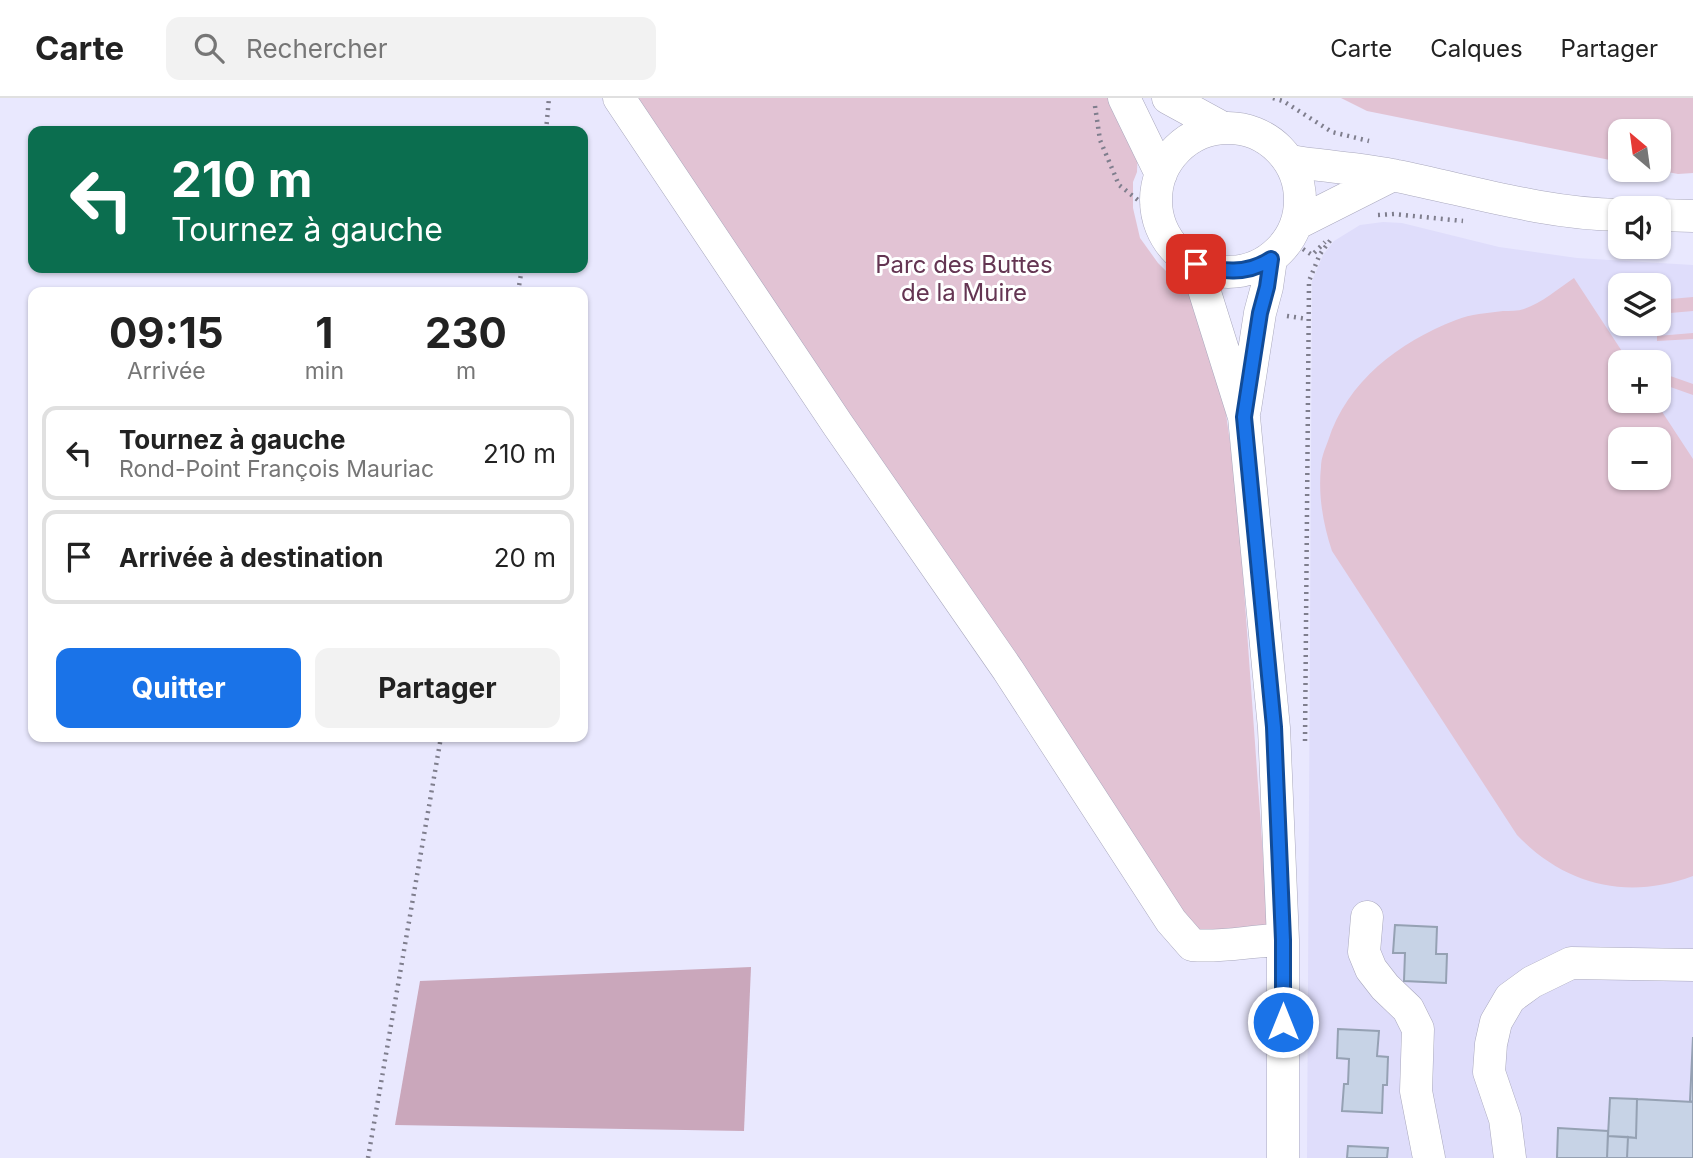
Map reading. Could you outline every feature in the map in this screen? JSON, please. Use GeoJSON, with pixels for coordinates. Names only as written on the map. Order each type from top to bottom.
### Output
{"type":"FeatureCollection","features":[{"type":"Feature","properties":{"kind":"street"},"geometry":{"type":"LineString","coordinates":[[620,98],[838,425],[1008,670],[1171,921],[1192,945],[1213,947],[1257,940],[1283,940]]}},
{"type":"Feature","properties":{"kind":"street"},"geometry":{"type":"LineString","coordinates":[[1124,98],[1161,174]]}},
{"type":"Feature","properties":{"kind":"street"},"geometry":{"type":"LineString","coordinates":[[1168,98],[1223,128]]}},
{"type":"Feature","properties":{"kind":"street"},"geometry":{"type":"LineString","coordinates":[[1244,417],[1260,313],[1267,287],[1285,241],[1301,203],[1298,181],[1290,161],[1278,146],[1261,135],[1242,129],[1223,128],[1203,132],[1185,142],[1170,156],[1161,174],[1156,195],[1158,216],[1165,236],[1178,252],[1196,264],[1218,271],[1242,271],[1264,264],[1285,241],[1393,175]]}},
{"type":"Feature","properties":{"kind":"street"},"geometry":{"type":"LineString","coordinates":[[1290,161],[1393,175],[1526,205],[1608,214]]}},
{"type":"Feature","properties":{"kind":"street"},"geometry":{"type":"LineString","coordinates":[[1671,215],[1693,216]]}},
{"type":"Feature","properties":{"kind":"street"},"geometry":{"type":"LineString","coordinates":[[1196,264],[1244,417],[1274,727],[1283,940],[1283,1158]]}},
{"type":"Feature","properties":{"kind":"street"},"geometry":{"type":"LineString","coordinates":[[1367,918],[1364,952],[1371,969],[1408,1009],[1418,1029],[1416,1091],[1429,1158]]}},
{"type":"Feature","properties":{"kind":"street"},"geometry":{"type":"LineString","coordinates":[[1510,1158],[1505,1119],[1489,1072],[1496,1022],[1510,998],[1532,982],[1571,963],[1693,965]]}},
{"type":"Feature","properties":{"kind":"path"},"geometry":{"type":"LineString","coordinates":[[546,126],[549,98]]}},
{"type":"Feature","properties":{"kind":"path"},"geometry":{"type":"LineString","coordinates":[[1094,98],[1100,140],[1119,185],[1158,216]]}},
{"type":"Feature","properties":{"kind":"path"},"geometry":{"type":"LineString","coordinates":[[1273,98],[1283,101],[1332,132]]}},
{"type":"Feature","properties":{"kind":"path"},"geometry":{"type":"LineString","coordinates":[[1372,215],[1394,214],[1476,223]]}},
{"type":"Feature","properties":{"kind":"path"},"geometry":{"type":"LineString","coordinates":[[1285,241],[1312,255],[1339,231],[1320,254],[1309,281],[1305,752]]}},
{"type":"Feature","properties":{"kind":"path"},"geometry":{"type":"LineString","coordinates":[[368,1158],[440,742]]}},
{"type":"Feature","properties":{"kind":"shaded area"},"geometry":{"type":"Polygon","coordinates":[[[1402,223],[1499,247],[1577,258],[1693,265],[1693,1158],[1307,1158],[1312,281],[1323,255],[1334,241],[1360,225],[1402,223]]]}},
{"type":"Feature","properties":{"kind":"shaded area"},"geometry":{"type":"Polygon","coordinates":[[[751,967],[744,1131],[395,1125],[420,981],[751,967]]]}},
{"type":"Feature","properties":{"kind":"green space","name":"Parc des Buttes de la Muire"},"geometry":{"type":"Polygon","coordinates":[[[625,98],[1111,98],[1138,145],[1133,208],[1140,238],[1158,263],[1198,303],[1219,365],[1237,491],[1268,925],[1199,942],[625,98]]]}},
{"type":"Feature","properties":{"kind":"green space"},"geometry":{"type":"Polygon","coordinates":[[[1341,98],[1693,98],[1693,173],[1671,173],[1671,119],[1608,119],[1608,160],[1367,111],[1341,98]]]}},
{"type":"Feature","properties":{"kind":"green space"},"geometry":{"type":"Polygon","coordinates":[[[1574,278],[1608,330],[1608,336],[1612,336],[1621,350],[1608,350],[1608,413],[1663,413],[1693,459],[1693,876],[1669,883],[1645,887],[1599,884],[1556,866],[1517,835],[1332,551],[1326,530],[1320,488],[1323,454],[1337,419],[1362,382],[1395,352],[1435,329],[1467,316],[1517,311],[1544,299],[1574,278]]]}},
{"type":"Feature","properties":{"kind":"green space"},"geometry":{"type":"Polygon","coordinates":[[[1693,297],[1693,311],[1671,313],[1671,299],[1693,297]]]}},
{"type":"Feature","properties":{"kind":"green space"},"geometry":{"type":"Polygon","coordinates":[[[1693,333],[1693,339],[1657,341],[1657,336],[1693,333]]]}},
{"type":"Feature","properties":{"kind":"green space"},"geometry":{"type":"Polygon","coordinates":[[[1671,376],[1693,384],[1693,395],[1671,387],[1671,376]]]}},
{"type":"Feature","properties":{"kind":"building"},"geometry":{"type":"Polygon","coordinates":[[[1395,925],[1437,927],[1436,954],[1447,954],[1446,983],[1404,981],[1405,953],[1393,953],[1395,925]]]}},
{"type":"Feature","properties":{"kind":"building"},"geometry":{"type":"Polygon","coordinates":[[[1338,1029],[1379,1031],[1377,1056],[1388,1057],[1382,1113],[1342,1111],[1344,1084],[1348,1084],[1349,1059],[1337,1058],[1338,1029]]]}},
{"type":"Feature","properties":{"kind":"building"},"geometry":{"type":"Polygon","coordinates":[[[1693,1037],[1693,1102],[1690,1101],[1693,1037]]]}},
{"type":"Feature","properties":{"kind":"building"},"geometry":{"type":"Polygon","coordinates":[[[1610,1098],[1637,1099],[1636,1138],[1608,1136],[1610,1098]]]}},
{"type":"Feature","properties":{"kind":"building"},"geometry":{"type":"Polygon","coordinates":[[[1637,1099],[1693,1102],[1693,1158],[1627,1158],[1628,1137],[1636,1138],[1637,1099]]]}},
{"type":"Feature","properties":{"kind":"building"},"geometry":{"type":"Polygon","coordinates":[[[1558,1128],[1608,1131],[1607,1158],[1557,1158],[1558,1128]]]}},
{"type":"Feature","properties":{"kind":"building"},"geometry":{"type":"Polygon","coordinates":[[[1608,1136],[1628,1137],[1627,1158],[1607,1158],[1608,1136]]]}},
{"type":"Feature","properties":{"kind":"building"},"geometry":{"type":"Polygon","coordinates":[[[1348,1146],[1388,1148],[1387,1158],[1347,1158],[1348,1146]]]}},
{"type":"Feature","properties":{"kind":"route"},"geometry":{"type":"LineString","coordinates":[[1196,264],[1218,271],[1242,271],[1271,259],[1244,417],[1274,727],[1283,940],[1283,1022]]}}]}
